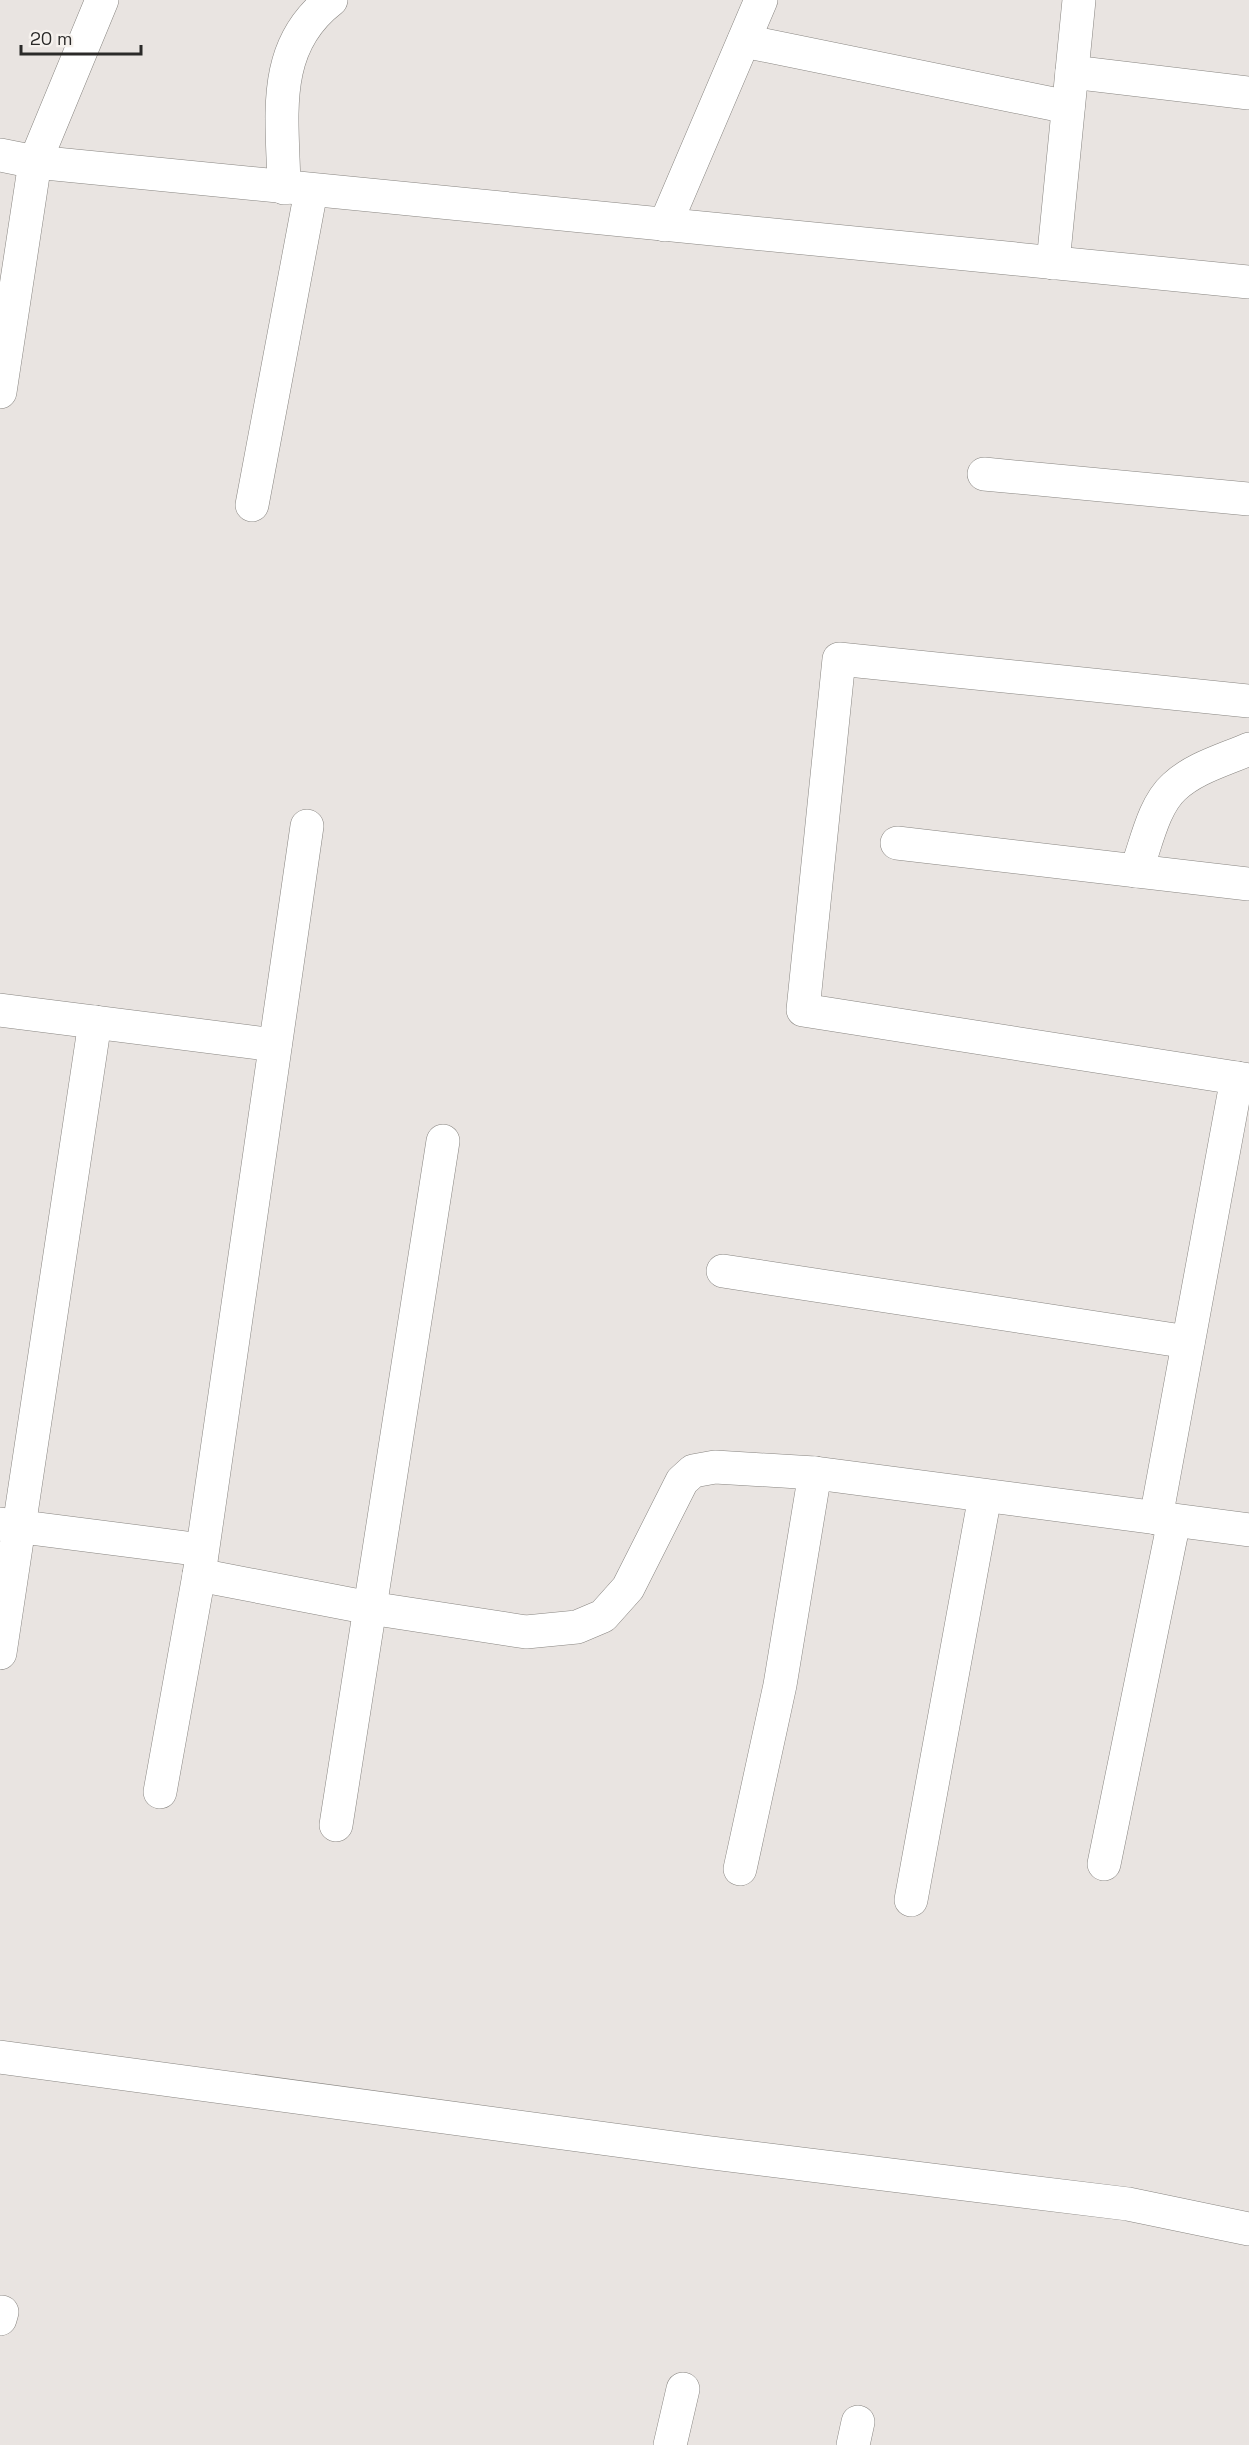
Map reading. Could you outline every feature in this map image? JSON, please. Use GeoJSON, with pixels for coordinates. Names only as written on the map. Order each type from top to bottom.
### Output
{"type":"FeatureCollection","features":[{"type":"Feature","properties":{"kind":"street"},"geometry":{"type":"LineString","coordinates":[[0,392],[35,162],[102,0]]}},
{"type":"Feature","properties":{"kind":"street"},"geometry":{"type":"LineString","coordinates":[[252,505],[298,190],[282,101],[285,69],[294,43],[311,15],[331,0]]}},
{"type":"Feature","properties":{"kind":"street"},"geometry":{"type":"LineString","coordinates":[[665,225],[761,0]]}},
{"type":"Feature","properties":{"kind":"street"},"geometry":{"type":"LineString","coordinates":[[1053,263],[1079,0]]}},
{"type":"Feature","properties":{"kind":"street"},"geometry":{"type":"LineString","coordinates":[[744,41],[1068,106]]}},
{"type":"Feature","properties":{"kind":"street"},"geometry":{"type":"LineString","coordinates":[[1072,72],[1249,93]]}},
{"type":"Feature","properties":{"kind":"street"},"geometry":{"type":"LineString","coordinates":[[0,155],[35,162],[298,190],[1249,282]]}},
{"type":"Feature","properties":{"kind":"street"},"geometry":{"type":"LineString","coordinates":[[984,474],[1249,499]]}},
{"type":"Feature","properties":{"kind":"street"},"geometry":{"type":"LineString","coordinates":[[1104,1864],[1165,1520],[1188,1342],[1243,1079],[803,1010],[839,659],[1249,700]]}},
{"type":"Feature","properties":{"kind":"street"},"geometry":{"type":"LineString","coordinates":[[1136,871],[1160,807],[1173,788],[1191,774],[1249,749]]}},
{"type":"Feature","properties":{"kind":"street"},"geometry":{"type":"LineString","coordinates":[[160,1792],[200,1562],[307,826]]}},
{"type":"Feature","properties":{"kind":"street"},"geometry":{"type":"LineString","coordinates":[[897,843],[1249,884]]}},
{"type":"Feature","properties":{"kind":"street"},"geometry":{"type":"LineString","coordinates":[[0,1010],[275,1045]]}},
{"type":"Feature","properties":{"kind":"street"},"geometry":{"type":"LineString","coordinates":[[0,1653],[10,1525],[95,1022]]}},
{"type":"Feature","properties":{"kind":"street"},"geometry":{"type":"LineString","coordinates":[[336,1825],[443,1141]]}},
{"type":"Feature","properties":{"kind":"street"},"geometry":{"type":"LineString","coordinates":[[723,1271],[1188,1342]]}},
{"type":"Feature","properties":{"kind":"street"},"geometry":{"type":"LineString","coordinates":[[10,1525],[200,1562],[370,1608],[526,1632],[578,1627],[603,1616],[628,1588],[682,1481],[693,1471],[715,1467],[815,1473],[1249,1530]]}},
{"type":"Feature","properties":{"kind":"street"},"geometry":{"type":"LineString","coordinates":[[740,1869],[780,1684],[815,1473]]}},
{"type":"Feature","properties":{"kind":"street"},"geometry":{"type":"LineString","coordinates":[[911,1900],[985,1496]]}},
{"type":"Feature","properties":{"kind":"street"},"geometry":{"type":"LineString","coordinates":[[0,2057],[704,2152],[1128,2204],[1249,2229]]}},
{"type":"Feature","properties":{"kind":"street"},"geometry":{"type":"LineString","coordinates":[[670,2445],[683,2389]]}}]}
